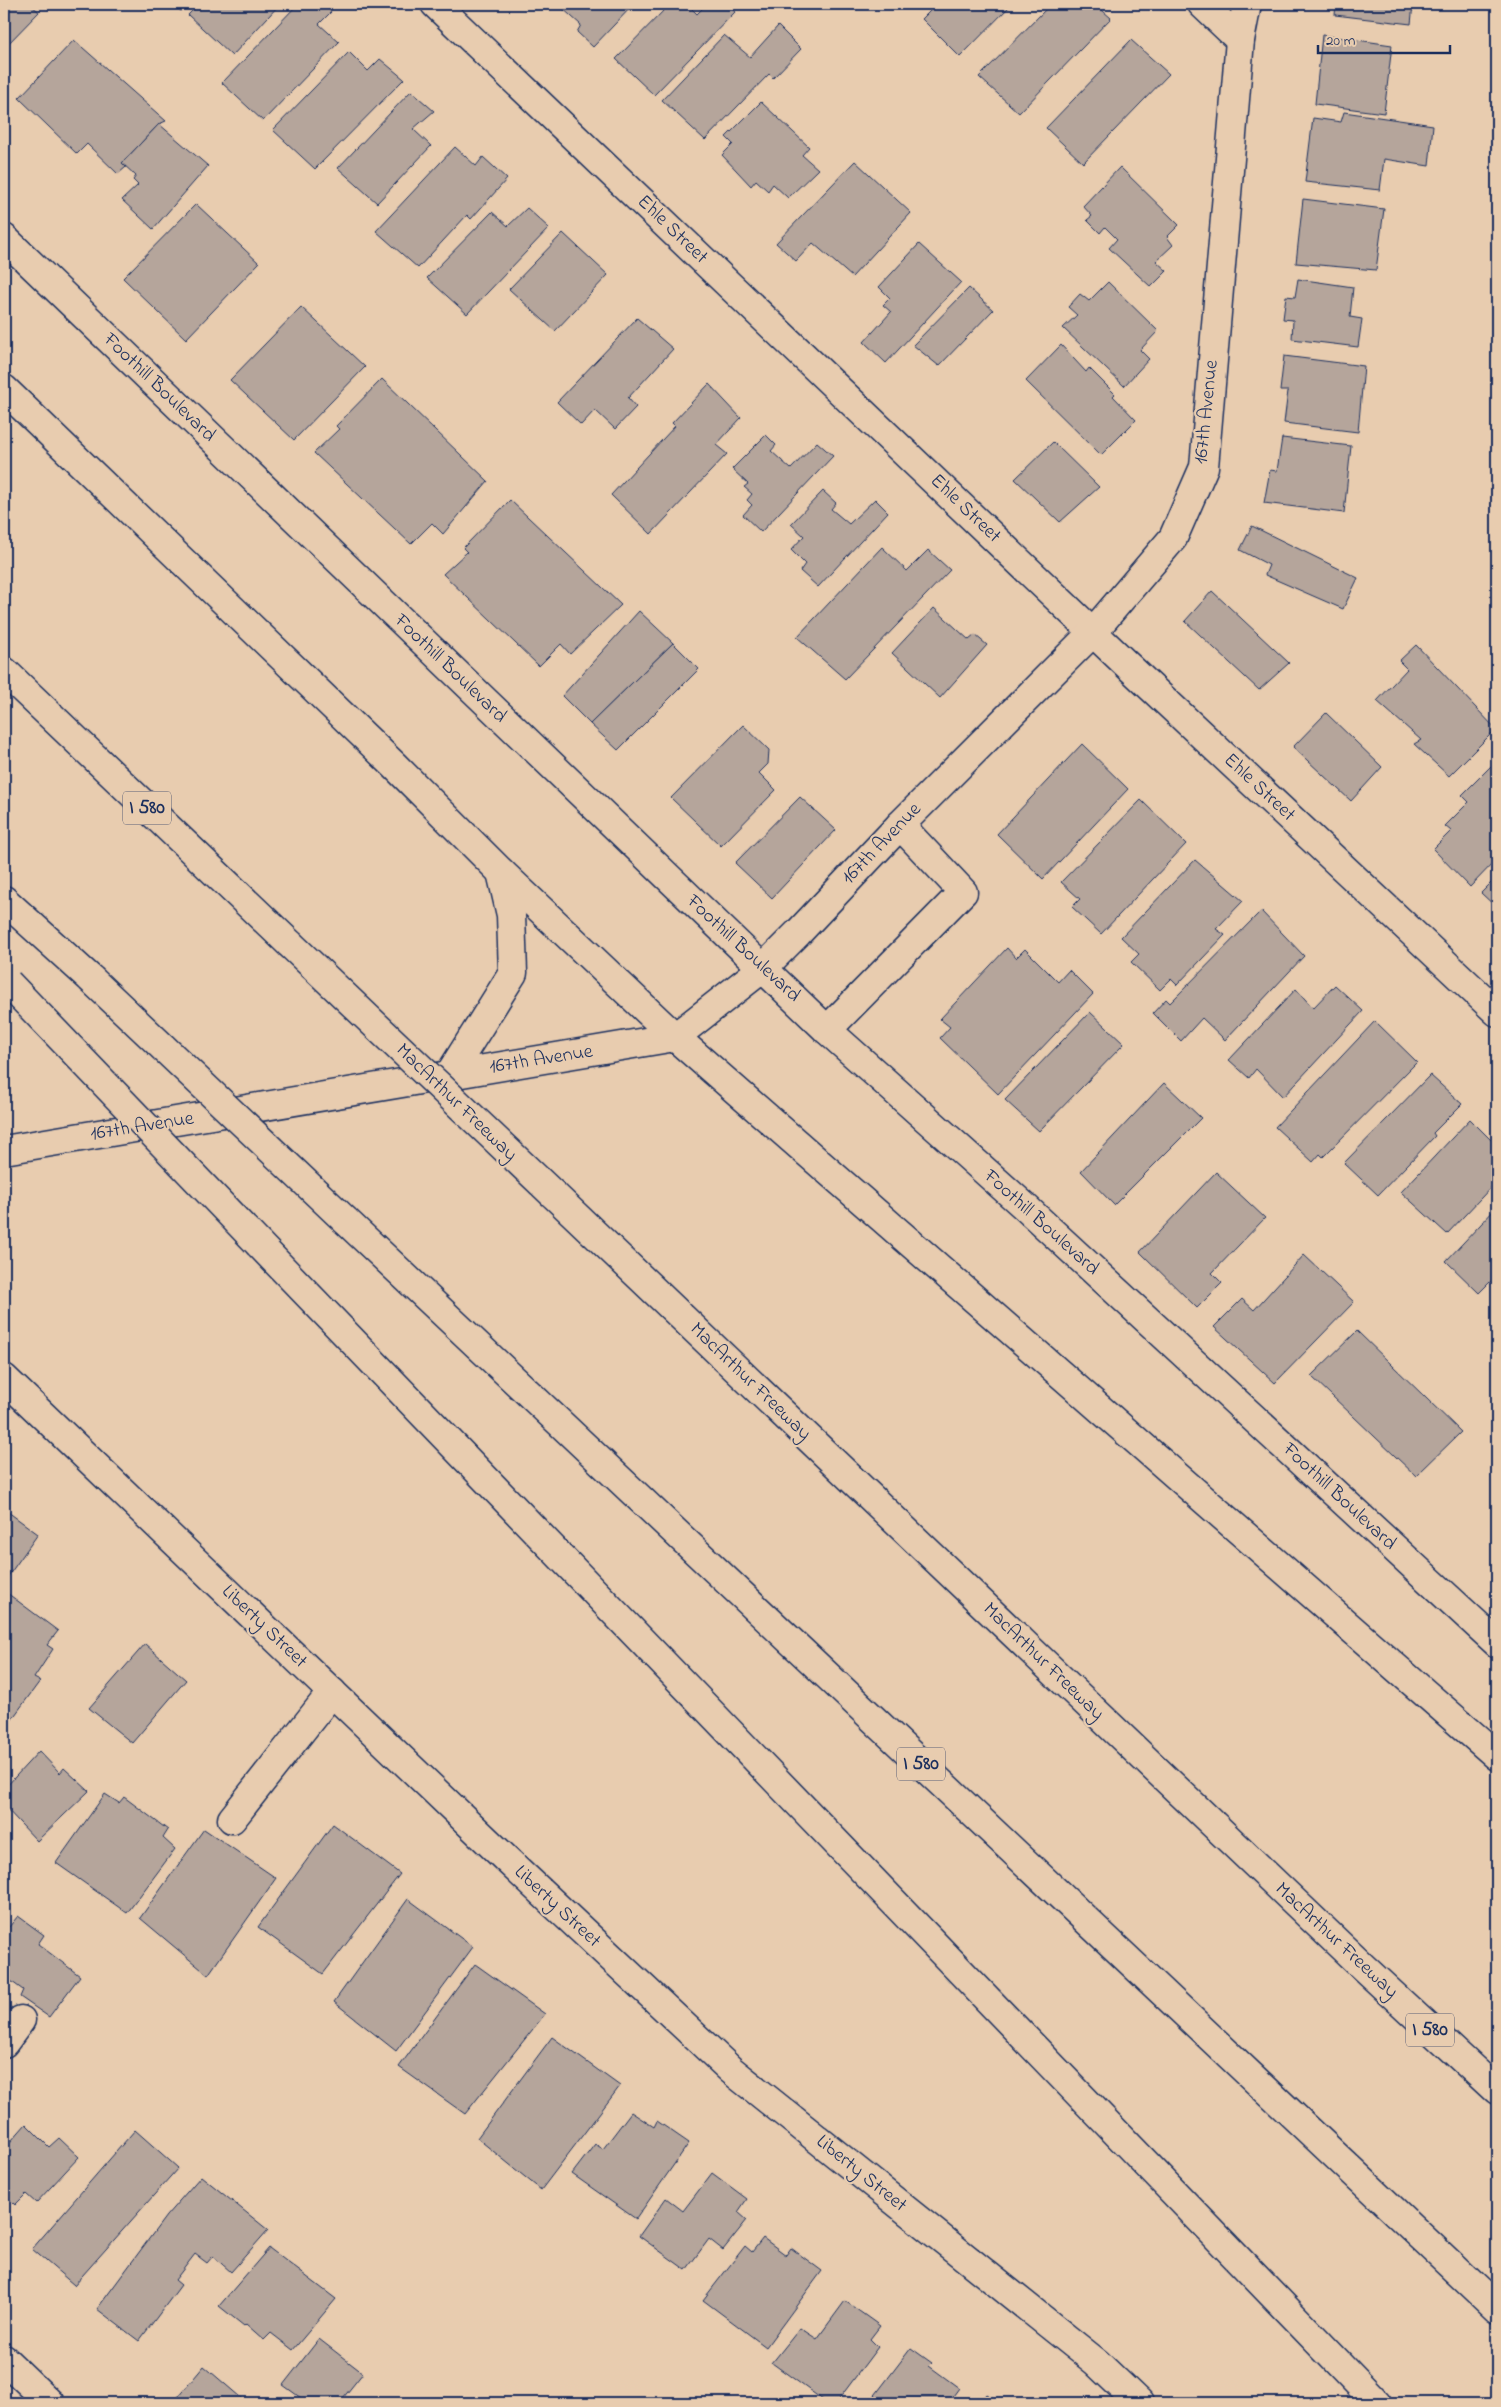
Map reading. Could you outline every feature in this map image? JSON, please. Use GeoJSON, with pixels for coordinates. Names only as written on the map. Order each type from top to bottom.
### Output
{"type":"FeatureCollection","features":[{"type":"Feature","properties":{"kind":"main road","name":"Ehle Street"},"geometry":{"type":"LineString","coordinates":[[435,4],[1093,632],[1497,1012]]}},
{"type":"Feature","properties":{"kind":"main road"},"geometry":{"type":"LineString","coordinates":[[1202,4],[1240,40]]}},
{"type":"Feature","properties":{"kind":"main road","name":"167th Avenue"},"geometry":{"type":"LineString","coordinates":[[14,1148],[675,1038],[763,968],[900,825],[1093,632],[1173,538],[1204,467],[1240,40],[1246,4]]}},
{"type":"Feature","properties":{"kind":"main road","name":"Foothill Boulevard"},"geometry":{"type":"LineString","coordinates":[[4,238],[827,1030],[1030,1212],[1497,1643]]}},
{"type":"Feature","properties":{"kind":"main road"},"geometry":{"type":"LineString","coordinates":[[4,389],[394,765],[501,872],[675,1038],[1497,1756]]}},
{"type":"Feature","properties":{"kind":"main road","name":"MacArthur Freeway"},"geometry":{"type":"LineString","coordinates":[[4,671],[1364,1968],[1497,2092]]}},
{"type":"Feature","properties":{"kind":"main road"},"geometry":{"type":"LineString","coordinates":[[827,1030],[963,892],[900,825]]}},
{"type":"Feature","properties":{"kind":"main road"},"geometry":{"type":"LineString","coordinates":[[449,1075],[513,973],[511,915],[501,872]]}},
{"type":"Feature","properties":{"kind":"main road","name":"I 580"},"geometry":{"type":"LineString","coordinates":[[4,900],[91,979],[1497,2308]]}},
{"type":"Feature","properties":{"kind":"main road"},"geometry":{"type":"LineString","coordinates":[[6,981],[1377,2403]]}},
{"type":"Feature","properties":{"kind":"main road"},"geometry":{"type":"LineString","coordinates":[[4,1168],[14,1148]]}},
{"type":"Feature","properties":{"kind":"main road","name":"Liberty Street"},"geometry":{"type":"LineString","coordinates":[[4,1378],[731,2070],[1096,2362],[1139,2403]]}},
{"type":"Feature","properties":{"kind":"main road"},"geometry":{"type":"LineString","coordinates":[[232,1819],[332,1692]]}},
{"type":"Feature","properties":{"kind":"main road"},"geometry":{"type":"LineString","coordinates":[[1364,1968],[1497,2108]]}},
{"type":"Feature","properties":{"kind":"main road"},"geometry":{"type":"LineString","coordinates":[[4,2043],[21,2020]]}},
{"type":"Feature","properties":{"kind":"main road"},"geometry":{"type":"LineString","coordinates":[[4,2359],[50,2403]]}},
{"type":"Feature","properties":{"kind":"building"},"geometry":{"type":"Polygon","coordinates":[[[4,4],[30,4],[39,12],[4,48],[4,4]]]}},
{"type":"Feature","properties":{"kind":"building"},"geometry":{"type":"Polygon","coordinates":[[[173,4],[189,4],[181,11],[173,4]]]}},
{"type":"Feature","properties":{"kind":"building"},"geometry":{"type":"Polygon","coordinates":[[[199,4],[280,4],[232,56],[188,15],[199,4]]]}},
{"type":"Feature","properties":{"kind":"building"},"geometry":{"type":"Polygon","coordinates":[[[298,4],[324,4],[331,12],[319,24],[339,42],[263,121],[222,83],[298,4]]]}},
{"type":"Feature","properties":{"kind":"building"},"geometry":{"type":"Polygon","coordinates":[[[564,4],[634,4],[593,47],[577,32],[581,25],[561,7],[564,4]]]}},
{"type":"Feature","properties":{"kind":"building"},"geometry":{"type":"Polygon","coordinates":[[[670,4],[687,4],[697,14],[707,4],[727,4],[735,12],[654,95],[616,59],[670,4]]]}},
{"type":"Feature","properties":{"kind":"building"},"geometry":{"type":"Polygon","coordinates":[[[937,4],[1012,4],[960,57],[922,19],[937,4]]]}},
{"type":"Feature","properties":{"kind":"building"},"geometry":{"type":"Polygon","coordinates":[[[1051,4],[1095,4],[1111,18],[1019,113],[979,77],[1051,4]]]}},
{"type":"Feature","properties":{"kind":"building"},"geometry":{"type":"Polygon","coordinates":[[[1336,4],[1413,4],[1411,24],[1335,15],[1336,4]]]}},
{"type":"Feature","properties":{"kind":"building"},"geometry":{"type":"Polygon","coordinates":[[[778,26],[801,49],[773,78],[769,74],[705,140],[662,100],[724,35],[750,57],[778,26]]]}},
{"type":"Feature","properties":{"kind":"building"},"geometry":{"type":"Polygon","coordinates":[[[1322,35],[1392,45],[1384,113],[1315,104],[1322,35]]]}},
{"type":"Feature","properties":{"kind":"building"},"geometry":{"type":"Polygon","coordinates":[[[74,40],[166,121],[159,124],[122,163],[126,167],[118,174],[87,144],[77,154],[19,98],[74,40]]]}},
{"type":"Feature","properties":{"kind":"building"},"geometry":{"type":"Polygon","coordinates":[[[1131,40],[1169,74],[1083,163],[1046,128],[1131,40]]]}},
{"type":"Feature","properties":{"kind":"building"},"geometry":{"type":"Polygon","coordinates":[[[349,52],[368,71],[380,59],[404,79],[315,169],[273,130],[349,52]]]}},
{"type":"Feature","properties":{"kind":"building"},"geometry":{"type":"Polygon","coordinates":[[[411,91],[434,111],[413,129],[431,146],[377,203],[338,168],[411,91]]]}},
{"type":"Feature","properties":{"kind":"building"},"geometry":{"type":"Polygon","coordinates":[[[761,102],[809,147],[802,155],[818,169],[788,198],[773,184],[768,191],[756,180],[751,186],[722,155],[733,144],[726,137],[761,102]]]}},
{"type":"Feature","properties":{"kind":"building"},"geometry":{"type":"Polygon","coordinates":[[[1344,112],[1433,125],[1429,166],[1384,159],[1380,190],[1305,182],[1313,118],[1341,122],[1344,112]]]}},
{"type":"Feature","properties":{"kind":"building"},"geometry":{"type":"Polygon","coordinates":[[[159,124],[208,166],[153,229],[122,200],[138,185],[133,180],[136,176],[122,163],[159,124]]]}},
{"type":"Feature","properties":{"kind":"building"},"geometry":{"type":"Polygon","coordinates":[[[455,147],[476,166],[483,157],[507,179],[471,219],[467,215],[418,268],[376,231],[455,147]]]}},
{"type":"Feature","properties":{"kind":"building"},"geometry":{"type":"Polygon","coordinates":[[[855,161],[911,213],[852,277],[813,243],[796,261],[776,243],[855,161]]]}},
{"type":"Feature","properties":{"kind":"building"},"geometry":{"type":"Polygon","coordinates":[[[1120,167],[1179,225],[1167,237],[1173,245],[1156,261],[1167,271],[1151,287],[1109,248],[1117,239],[1105,227],[1100,233],[1087,220],[1092,216],[1083,206],[1120,167]]]}},
{"type":"Feature","properties":{"kind":"building"},"geometry":{"type":"Polygon","coordinates":[[[1303,199],[1384,209],[1376,270],[1296,263],[1303,199]]]}},
{"type":"Feature","properties":{"kind":"building"},"geometry":{"type":"Polygon","coordinates":[[[196,204],[259,263],[186,339],[123,278],[196,204]]]}},
{"type":"Feature","properties":{"kind":"building"},"geometry":{"type":"Polygon","coordinates":[[[527,208],[549,228],[467,314],[427,278],[492,212],[508,226],[527,208]]]}},
{"type":"Feature","properties":{"kind":"building"},"geometry":{"type":"Polygon","coordinates":[[[563,233],[608,275],[555,331],[509,289],[563,233]]]}},
{"type":"Feature","properties":{"kind":"building"},"geometry":{"type":"Polygon","coordinates":[[[919,244],[961,282],[886,363],[864,342],[891,312],[883,305],[890,298],[879,287],[919,244]]]}},
{"type":"Feature","properties":{"kind":"building"},"geometry":{"type":"Polygon","coordinates":[[[1298,279],[1353,287],[1350,317],[1362,319],[1358,347],[1292,339],[1293,320],[1283,319],[1286,296],[1295,297],[1298,279]]]}},
{"type":"Feature","properties":{"kind":"building"},"geometry":{"type":"Polygon","coordinates":[[[1108,282],[1158,331],[1140,350],[1149,359],[1124,386],[1063,328],[1077,315],[1068,307],[1080,294],[1089,301],[1108,282]]]}},
{"type":"Feature","properties":{"kind":"building"},"geometry":{"type":"Polygon","coordinates":[[[969,288],[993,310],[939,366],[913,345],[969,288]]]}},
{"type":"Feature","properties":{"kind":"building"},"geometry":{"type":"Polygon","coordinates":[[[301,307],[365,367],[294,440],[230,380],[301,307]]]}},
{"type":"Feature","properties":{"kind":"building"},"geometry":{"type":"Polygon","coordinates":[[[637,318],[673,349],[628,398],[636,407],[615,429],[595,410],[581,425],[557,402],[637,318]]]}},
{"type":"Feature","properties":{"kind":"building"},"geometry":{"type":"Polygon","coordinates":[[[1061,345],[1086,372],[1089,368],[1115,394],[1113,396],[1136,420],[1101,455],[1026,381],[1061,345]]]}},
{"type":"Feature","properties":{"kind":"building"},"geometry":{"type":"Polygon","coordinates":[[[1284,356],[1364,366],[1358,432],[1284,423],[1288,391],[1280,391],[1284,356]]]}},
{"type":"Feature","properties":{"kind":"building"},"geometry":{"type":"Polygon","coordinates":[[[382,379],[488,481],[443,534],[432,523],[411,544],[314,453],[339,429],[336,426],[382,379]]]}},
{"type":"Feature","properties":{"kind":"building"},"geometry":{"type":"Polygon","coordinates":[[[709,384],[741,418],[716,445],[727,454],[651,534],[611,495],[675,426],[672,423],[709,384]]]}},
{"type":"Feature","properties":{"kind":"building"},"geometry":{"type":"Polygon","coordinates":[[[766,435],[776,445],[771,451],[791,469],[817,442],[833,456],[761,532],[743,515],[752,505],[747,500],[752,494],[744,487],[748,484],[732,469],[766,435]]]}},
{"type":"Feature","properties":{"kind":"building"},"geometry":{"type":"Polygon","coordinates":[[[1282,438],[1351,446],[1344,513],[1264,503],[1270,470],[1277,471],[1282,438]]]}},
{"type":"Feature","properties":{"kind":"building"},"geometry":{"type":"Polygon","coordinates":[[[1053,442],[1099,487],[1060,522],[1015,479],[1053,442]]]}},
{"type":"Feature","properties":{"kind":"building"},"geometry":{"type":"Polygon","coordinates":[[[823,491],[836,503],[831,509],[849,524],[875,499],[888,512],[818,587],[800,571],[805,564],[791,550],[804,536],[791,524],[823,491]]]}},
{"type":"Feature","properties":{"kind":"building"},"geometry":{"type":"Polygon","coordinates":[[[510,500],[621,605],[570,654],[561,644],[539,666],[443,574],[467,552],[463,548],[510,500]]]}},
{"type":"Feature","properties":{"kind":"building"},"geometry":{"type":"Polygon","coordinates":[[[1252,526],[1358,578],[1343,609],[1265,575],[1269,565],[1240,550],[1252,526]]]}},
{"type":"Feature","properties":{"kind":"building"},"geometry":{"type":"Polygon","coordinates":[[[882,547],[907,571],[928,550],[950,570],[845,679],[797,637],[882,547]]]}},
{"type":"Feature","properties":{"kind":"building"},"geometry":{"type":"Polygon","coordinates":[[[1212,591],[1289,663],[1259,690],[1185,621],[1212,591]]]}},
{"type":"Feature","properties":{"kind":"building"},"geometry":{"type":"Polygon","coordinates":[[[934,608],[969,640],[975,635],[987,645],[940,698],[892,653],[934,608]]]}},
{"type":"Feature","properties":{"kind":"building"},"geometry":{"type":"Polygon","coordinates":[[[639,611],[673,643],[590,724],[562,696],[639,611]]]}},
{"type":"Feature","properties":{"kind":"building"},"geometry":{"type":"Polygon","coordinates":[[[673,643],[699,669],[618,750],[590,724],[673,643]]]}},
{"type":"Feature","properties":{"kind":"building"},"geometry":{"type":"Polygon","coordinates":[[[1416,645],[1496,729],[1449,776],[1414,744],[1421,740],[1377,701],[1407,669],[1399,661],[1416,645]]]}},
{"type":"Feature","properties":{"kind":"building"},"geometry":{"type":"Polygon","coordinates":[[[1326,713],[1382,767],[1351,801],[1293,747],[1326,713]]]}},
{"type":"Feature","properties":{"kind":"building"},"geometry":{"type":"Polygon","coordinates":[[[743,725],[769,750],[768,764],[759,773],[776,790],[721,846],[671,798],[743,725]]]}},
{"type":"Feature","properties":{"kind":"building"},"geometry":{"type":"Polygon","coordinates":[[[1082,744],[1128,789],[1043,879],[997,834],[1082,744]]]}},
{"type":"Feature","properties":{"kind":"building"},"geometry":{"type":"Polygon","coordinates":[[[1497,760],[1497,859],[1470,887],[1433,849],[1451,831],[1445,826],[1469,802],[1462,795],[1497,760]]]}},
{"type":"Feature","properties":{"kind":"building"},"geometry":{"type":"Polygon","coordinates":[[[800,797],[836,830],[772,898],[735,863],[800,797]]]}},
{"type":"Feature","properties":{"kind":"building"},"geometry":{"type":"Polygon","coordinates":[[[1141,800],[1186,844],[1101,934],[1072,907],[1080,899],[1061,882],[1141,800]]]}},
{"type":"Feature","properties":{"kind":"building"},"geometry":{"type":"Polygon","coordinates":[[[1195,860],[1243,901],[1216,929],[1225,935],[1177,985],[1171,979],[1160,990],[1131,962],[1139,954],[1121,937],[1195,860]]]}},
{"type":"Feature","properties":{"kind":"building"},"geometry":{"type":"Polygon","coordinates":[[[1497,877],[1497,908],[1481,893],[1497,877]]]}},
{"type":"Feature","properties":{"kind":"building"},"geometry":{"type":"Polygon","coordinates":[[[1261,911],[1304,956],[1225,1040],[1202,1018],[1181,1041],[1153,1013],[1166,999],[1170,1003],[1261,911]]]}},
{"type":"Feature","properties":{"kind":"building"},"geometry":{"type":"Polygon","coordinates":[[[1007,948],[1016,958],[1025,949],[1058,982],[1069,970],[1093,994],[998,1094],[940,1038],[950,1027],[940,1019],[1007,948]]]}},
{"type":"Feature","properties":{"kind":"building"},"geometry":{"type":"Polygon","coordinates":[[[1335,985],[1363,1011],[1283,1097],[1256,1069],[1249,1078],[1229,1060],[1296,989],[1313,1008],[1335,985]]]}},
{"type":"Feature","properties":{"kind":"building"},"geometry":{"type":"Polygon","coordinates":[[[1090,1012],[1124,1044],[1039,1131],[1005,1100],[1090,1012]]]}},
{"type":"Feature","properties":{"kind":"building"},"geometry":{"type":"Polygon","coordinates":[[[1375,1021],[1417,1062],[1323,1157],[1320,1154],[1313,1162],[1275,1127],[1375,1021]]]}},
{"type":"Feature","properties":{"kind":"building"},"geometry":{"type":"Polygon","coordinates":[[[1430,1075],[1462,1104],[1433,1133],[1435,1136],[1378,1195],[1344,1163],[1430,1075]]]}},
{"type":"Feature","properties":{"kind":"building"},"geometry":{"type":"Polygon","coordinates":[[[1164,1083],[1201,1118],[1114,1205],[1081,1171],[1164,1083]]]}},
{"type":"Feature","properties":{"kind":"building"},"geometry":{"type":"Polygon","coordinates":[[[1470,1119],[1497,1146],[1497,1181],[1447,1234],[1401,1192],[1470,1119]]]}},
{"type":"Feature","properties":{"kind":"building"},"geometry":{"type":"Polygon","coordinates":[[[1216,1172],[1265,1218],[1212,1273],[1222,1283],[1197,1308],[1140,1252],[1216,1172]]]}},
{"type":"Feature","properties":{"kind":"building"},"geometry":{"type":"Polygon","coordinates":[[[1497,1207],[1497,1275],[1479,1293],[1446,1261],[1497,1207]]]}},
{"type":"Feature","properties":{"kind":"building"},"geometry":{"type":"Polygon","coordinates":[[[1304,1255],[1354,1302],[1275,1383],[1214,1327],[1242,1299],[1254,1310],[1304,1255]]]}},
{"type":"Feature","properties":{"kind":"building"},"geometry":{"type":"Polygon","coordinates":[[[1357,1331],[1461,1432],[1416,1476],[1311,1376],[1357,1331]]]}},
{"type":"Feature","properties":{"kind":"building"},"geometry":{"type":"Polygon","coordinates":[[[4,1509],[38,1534],[4,1582],[4,1509]]]}},
{"type":"Feature","properties":{"kind":"building"},"geometry":{"type":"Polygon","coordinates":[[[7,1593],[58,1631],[47,1645],[53,1649],[34,1678],[40,1681],[4,1730],[4,1598],[7,1593]]]}},
{"type":"Feature","properties":{"kind":"building"},"geometry":{"type":"Polygon","coordinates":[[[145,1644],[186,1680],[132,1743],[89,1708],[145,1644]]]}},
{"type":"Feature","properties":{"kind":"building"},"geometry":{"type":"Polygon","coordinates":[[[39,1751],[60,1773],[64,1768],[89,1791],[37,1841],[4,1806],[4,1789],[39,1751]]]}},
{"type":"Feature","properties":{"kind":"building"},"geometry":{"type":"Polygon","coordinates":[[[105,1794],[119,1803],[124,1797],[168,1830],[163,1838],[175,1849],[127,1913],[56,1863],[105,1794]]]}},
{"type":"Feature","properties":{"kind":"building"},"geometry":{"type":"Polygon","coordinates":[[[333,1824],[400,1874],[323,1974],[258,1927],[333,1824]]]}},
{"type":"Feature","properties":{"kind":"building"},"geometry":{"type":"Polygon","coordinates":[[[204,1829],[276,1878],[208,1975],[140,1918],[204,1829]]]}},
{"type":"Feature","properties":{"kind":"building"},"geometry":{"type":"Polygon","coordinates":[[[408,1899],[473,1947],[396,2051],[334,2002],[408,1899]]]}},
{"type":"Feature","properties":{"kind":"building"},"geometry":{"type":"Polygon","coordinates":[[[18,1916],[44,1935],[38,1944],[80,1976],[49,2017],[20,1997],[23,1990],[4,1976],[4,1933],[18,1916]]]}},
{"type":"Feature","properties":{"kind":"building"},"geometry":{"type":"Polygon","coordinates":[[[475,1964],[545,2014],[465,2114],[399,2067],[475,1964]]]}},
{"type":"Feature","properties":{"kind":"building"},"geometry":{"type":"Polygon","coordinates":[[[552,2037],[620,2086],[541,2190],[477,2138],[552,2037]]]}},
{"type":"Feature","properties":{"kind":"building"},"geometry":{"type":"Polygon","coordinates":[[[631,2112],[654,2127],[657,2121],[689,2143],[636,2219],[572,2174],[595,2144],[603,2149],[631,2112]]]}},
{"type":"Feature","properties":{"kind":"building"},"geometry":{"type":"Polygon","coordinates":[[[26,2124],[49,2147],[59,2138],[79,2157],[36,2203],[26,2194],[15,2205],[4,2194],[4,2149],[26,2124]]]}},
{"type":"Feature","properties":{"kind":"building"},"geometry":{"type":"Polygon","coordinates":[[[135,2130],[178,2168],[74,2285],[32,2249],[135,2130]]]}},
{"type":"Feature","properties":{"kind":"building"},"geometry":{"type":"Polygon","coordinates":[[[712,2173],[747,2199],[738,2212],[747,2220],[723,2250],[709,2239],[686,2270],[639,2236],[666,2198],[683,2211],[712,2173]]]}},
{"type":"Feature","properties":{"kind":"building"},"geometry":{"type":"Polygon","coordinates":[[[201,2176],[268,2230],[231,2272],[213,2256],[207,2263],[195,2254],[175,2280],[181,2285],[139,2341],[97,2309],[166,2216],[201,2176]]]}},
{"type":"Feature","properties":{"kind":"building"},"geometry":{"type":"Polygon","coordinates":[[[763,2238],[786,2255],[791,2248],[822,2271],[766,2347],[703,2300],[745,2246],[752,2252],[763,2238]]]}},
{"type":"Feature","properties":{"kind":"building"},"geometry":{"type":"Polygon","coordinates":[[[269,2248],[336,2299],[293,2350],[271,2333],[264,2340],[246,2324],[244,2326],[219,2306],[269,2248]]]}},
{"type":"Feature","properties":{"kind":"building"},"geometry":{"type":"Polygon","coordinates":[[[845,2301],[880,2326],[870,2339],[878,2347],[836,2403],[827,2403],[772,2363],[800,2328],[817,2339],[845,2301]]]}},
{"type":"Feature","properties":{"kind":"building"},"geometry":{"type":"Polygon","coordinates":[[[319,2339],[363,2373],[339,2403],[297,2403],[301,2398],[283,2385],[319,2339]]]}},
{"type":"Feature","properties":{"kind":"building"},"geometry":{"type":"Polygon","coordinates":[[[911,2348],[932,2363],[929,2366],[959,2388],[948,2403],[869,2403],[911,2348]]]}},
{"type":"Feature","properties":{"kind":"building"},"geometry":{"type":"Polygon","coordinates":[[[204,2366],[247,2403],[173,2403],[204,2366]]]}},
{"type":"Feature","properties":{"kind":"building"},"geometry":{"type":"Polygon","coordinates":[[[986,2394],[1001,2403],[979,2403],[986,2394]]]}}]}
